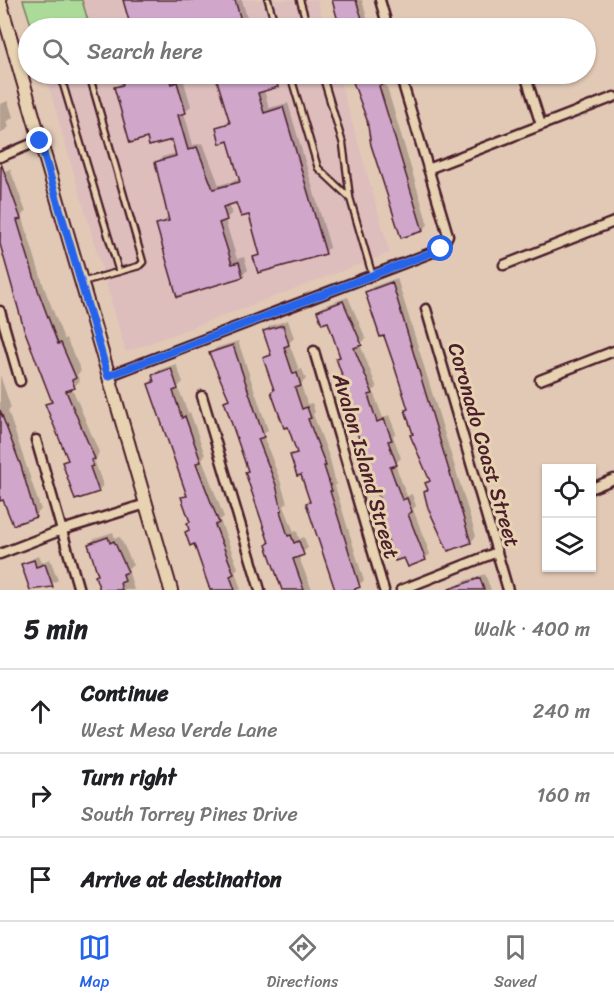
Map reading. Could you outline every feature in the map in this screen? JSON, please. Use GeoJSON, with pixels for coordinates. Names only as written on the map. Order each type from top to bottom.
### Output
{"type":"FeatureCollection","features":[{"type":"Feature","properties":{"kind":"street"},"geometry":{"type":"LineString","coordinates":[[380,0],[385,18]]}},
{"type":"Feature","properties":{"kind":"street"},"geometry":{"type":"LineString","coordinates":[[0,2],[18,50]]}},
{"type":"Feature","properties":{"kind":"street"},"geometry":{"type":"LineString","coordinates":[[28,84],[40,141],[171,590]]}},
{"type":"Feature","properties":{"kind":"street"},"geometry":{"type":"LineString","coordinates":[[108,376],[441,249],[448,235],[403,84]]}},
{"type":"Feature","properties":{"kind":"street"},"geometry":{"type":"LineString","coordinates":[[528,84],[541,125]]}},
{"type":"Feature","properties":{"kind":"street"},"geometry":{"type":"LineString","coordinates":[[428,168],[614,97]]}},
{"type":"Feature","properties":{"kind":"street"},"geometry":{"type":"LineString","coordinates":[[0,157],[40,141]]}},
{"type":"Feature","properties":{"kind":"street"},"geometry":{"type":"LineString","coordinates":[[504,265],[614,222]]}},
{"type":"Feature","properties":{"kind":"street","name":"Coronado Coast Street"},"geometry":{"type":"LineString","coordinates":[[426,309],[508,590]]}},
{"type":"Feature","properties":{"kind":"street"},"geometry":{"type":"LineString","coordinates":[[0,311],[20,381]]}},
{"type":"Feature","properties":{"kind":"street","name":"Avalon Island Street"},"geometry":{"type":"LineString","coordinates":[[314,351],[384,590]]}},
{"type":"Feature","properties":{"kind":"street"},"geometry":{"type":"LineString","coordinates":[[540,380],[614,351]]}},
{"type":"Feature","properties":{"kind":"street"},"geometry":{"type":"LineString","coordinates":[[202,396],[260,590]]}},
{"type":"Feature","properties":{"kind":"street"},"geometry":{"type":"LineString","coordinates":[[36,440],[79,590]]}},
{"type":"Feature","properties":{"kind":"street"},"geometry":{"type":"LineString","coordinates":[[596,486],[614,479]]}},
{"type":"Feature","properties":{"kind":"street"},"geometry":{"type":"LineString","coordinates":[[0,554],[62,530],[146,504]]}},
{"type":"Feature","properties":{"kind":"street"},"geometry":{"type":"LineString","coordinates":[[401,590],[497,552]]}},
{"type":"Feature","properties":{"kind":"lane"},"geometry":{"type":"LineString","coordinates":[[268,0],[273,18]]}},
{"type":"Feature","properties":{"kind":"lane"},"geometry":{"type":"LineString","coordinates":[[300,0],[305,18]]}},
{"type":"Feature","properties":{"kind":"lane"},"geometry":{"type":"LineString","coordinates":[[63,84],[118,272]]}},
{"type":"Feature","properties":{"kind":"lane"},"geometry":{"type":"LineString","coordinates":[[81,282],[139,266],[142,254],[92,84]]}},
{"type":"Feature","properties":{"kind":"lane"},"geometry":{"type":"LineString","coordinates":[[293,84],[318,168],[350,198]]}},
{"type":"Feature","properties":{"kind":"lane"},"geometry":{"type":"LineString","coordinates":[[325,84],[344,144],[350,198],[372,274]]}},
{"type":"Feature","properties":{"kind":"shaded area"},"geometry":{"type":"Polygon","coordinates":[[[23,0],[317,0],[322,18],[29,18],[23,0]]]}},
{"type":"Feature","properties":{"kind":"shaded area"},"geometry":{"type":"Polygon","coordinates":[[[48,84],[341,84],[390,253],[126,352],[48,84]]]}},
{"type":"Feature","properties":{"kind":"green space"},"geometry":{"type":"Polygon","coordinates":[[[23,0],[82,0],[87,18],[29,18],[23,0]]]}},
{"type":"Feature","properties":{"kind":"building"},"geometry":{"type":"Polygon","coordinates":[[[123,0],[235,0],[240,18],[128,18],[123,0]]]}},
{"type":"Feature","properties":{"kind":"building"},"geometry":{"type":"Polygon","coordinates":[[[332,0],[356,0],[362,18],[337,18],[332,0]]]}},
{"type":"Feature","properties":{"kind":"building"},"geometry":{"type":"Polygon","coordinates":[[[178,84],[186,113],[178,115],[188,150],[197,147],[213,189],[240,182],[228,141],[220,144],[216,127],[230,123],[218,84],[277,84],[278,87],[258,93],[264,113],[283,107],[326,254],[258,273],[253,257],[260,255],[249,215],[241,217],[236,203],[223,207],[227,220],[219,223],[232,264],[239,262],[243,277],[177,297],[156,224],[169,221],[155,162],[176,156],[172,140],[149,146],[147,138],[130,143],[114,87],[178,84]]]}},
{"type":"Feature","properties":{"kind":"building"},"geometry":{"type":"Polygon","coordinates":[[[354,84],[382,84],[379,86],[423,231],[401,238],[371,145],[367,120],[354,84]]]}},
{"type":"Feature","properties":{"kind":"building"},"geometry":{"type":"Polygon","coordinates":[[[1,163],[21,219],[17,220],[39,293],[58,344],[61,343],[76,378],[72,380],[75,388],[66,391],[95,459],[91,460],[93,466],[90,467],[99,492],[75,500],[62,462],[68,460],[45,404],[52,402],[24,329],[0,244],[1,163]]]}},
{"type":"Feature","properties":{"kind":"building"},"geometry":{"type":"Polygon","coordinates":[[[392,282],[471,543],[448,551],[428,508],[424,492],[428,490],[425,483],[430,481],[410,435],[413,434],[405,410],[408,409],[384,336],[380,337],[365,292],[392,282]]]}},
{"type":"Feature","properties":{"kind":"building"},"geometry":{"type":"Polygon","coordinates":[[[343,301],[362,345],[354,348],[373,394],[368,395],[377,422],[384,419],[392,440],[388,441],[397,465],[390,467],[402,500],[407,498],[412,512],[408,514],[426,560],[408,567],[404,558],[395,561],[391,550],[376,501],[380,500],[362,454],[364,453],[356,430],[358,429],[342,381],[344,381],[336,358],[340,357],[328,322],[322,324],[317,311],[343,301]]]}},
{"type":"Feature","properties":{"kind":"building"},"geometry":{"type":"Polygon","coordinates":[[[283,325],[289,345],[284,347],[293,374],[297,373],[301,386],[295,388],[302,409],[307,407],[311,418],[308,419],[326,466],[324,466],[332,491],[330,491],[360,587],[353,590],[335,590],[306,503],[310,502],[301,475],[297,476],[290,455],[297,453],[288,427],[284,428],[271,392],[274,390],[263,358],[271,355],[263,331],[283,325]]]}},
{"type":"Feature","properties":{"kind":"building"},"geometry":{"type":"Polygon","coordinates":[[[233,345],[264,437],[258,439],[276,485],[282,510],[280,511],[288,536],[291,535],[294,543],[299,541],[304,555],[293,559],[304,590],[282,590],[266,545],[269,543],[245,472],[248,471],[224,401],[229,399],[209,353],[233,345]]]}},
{"type":"Feature","properties":{"kind":"building"},"geometry":{"type":"Polygon","coordinates":[[[171,368],[178,389],[173,391],[182,418],[185,416],[201,462],[196,463],[219,523],[215,525],[234,574],[230,576],[235,590],[210,590],[194,544],[190,546],[185,532],[189,530],[187,523],[190,522],[181,497],[187,496],[148,384],[154,382],[152,375],[171,368]]]}},
{"type":"Feature","properties":{"kind":"building"},"geometry":{"type":"Polygon","coordinates":[[[0,410],[21,466],[36,517],[13,525],[3,500],[0,501],[0,410]]]}},
{"type":"Feature","properties":{"kind":"building"},"geometry":{"type":"Polygon","coordinates":[[[108,537],[110,543],[114,541],[128,572],[123,574],[125,581],[120,583],[122,590],[100,590],[95,576],[98,575],[88,544],[108,537]]]}},
{"type":"Feature","properties":{"kind":"building"},"geometry":{"type":"Polygon","coordinates":[[[34,560],[36,567],[45,564],[53,587],[30,590],[21,564],[34,560]]]}},
{"type":"Feature","properties":{"kind":"building"},"geometry":{"type":"Polygon","coordinates":[[[480,578],[484,590],[449,590],[449,589],[480,578]]]}},
{"type":"Feature","properties":{"kind":"route"},"geometry":{"type":"LineString","coordinates":[[40,141],[108,376],[441,249]]}}]}
